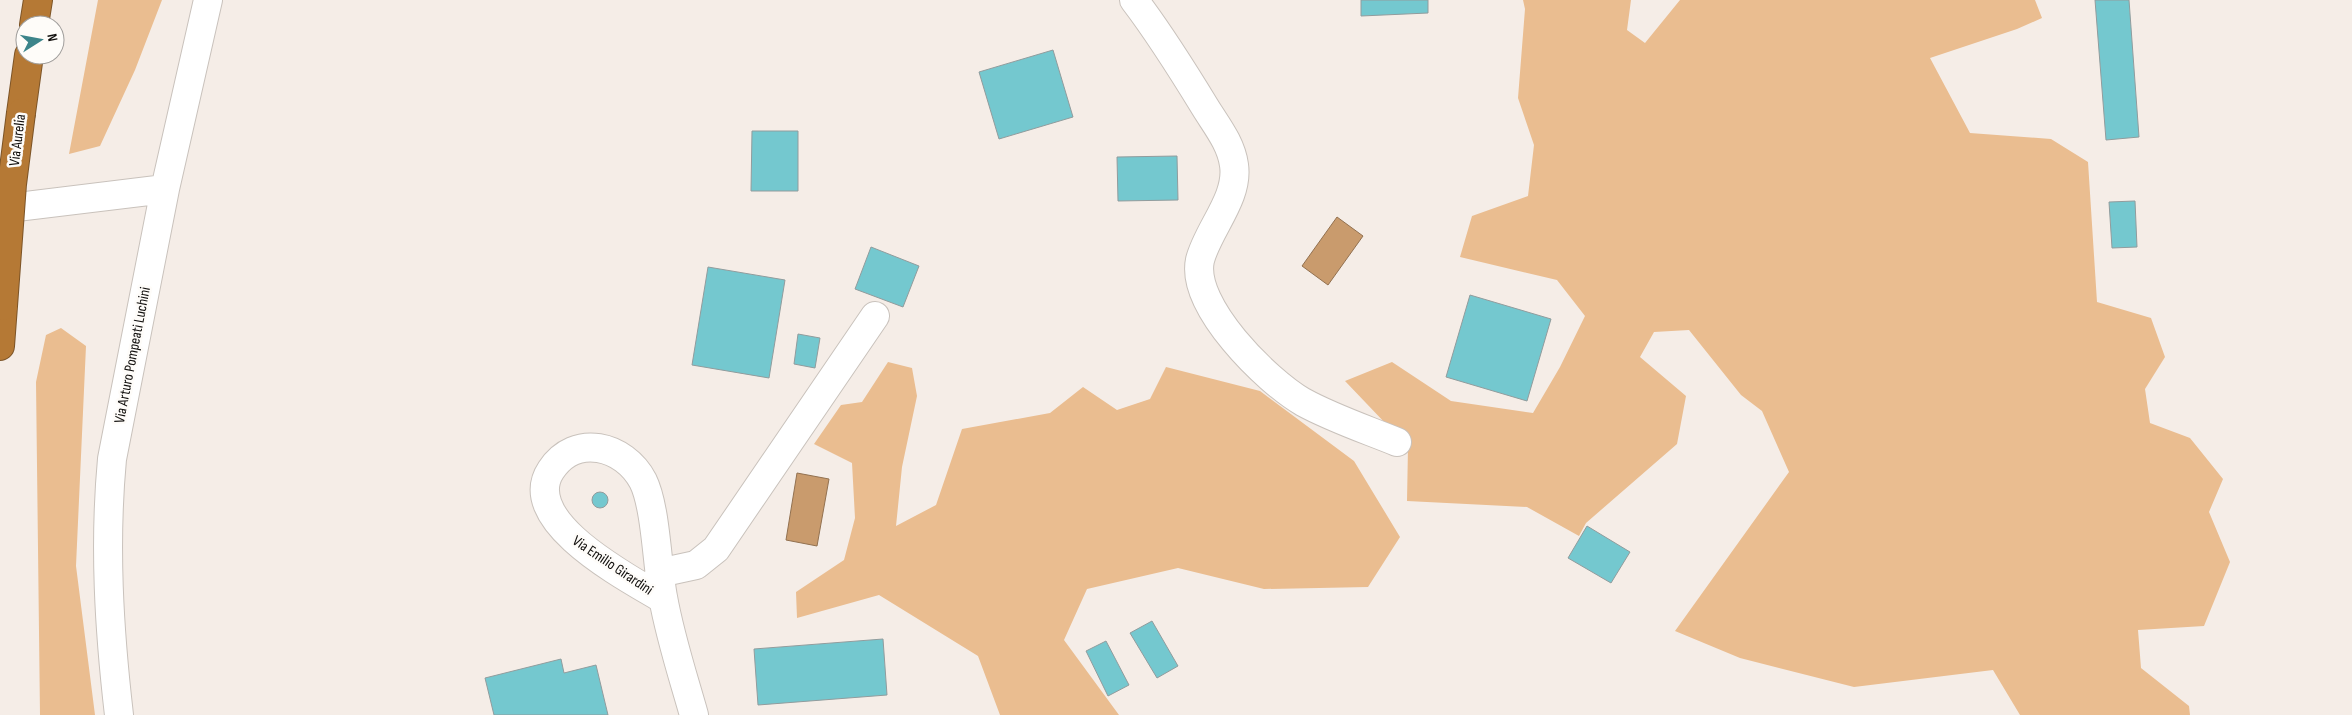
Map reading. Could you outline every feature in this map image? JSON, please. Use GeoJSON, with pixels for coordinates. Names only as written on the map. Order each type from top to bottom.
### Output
{"type":"FeatureCollection","features":[{"type":"Feature","properties":{"kind":"highway"},"geometry":{"type":"LineString","coordinates":[[36,15],[38,0]]}},
{"type":"Feature","properties":{"kind":"highway","name":"Via Aurelia"},"geometry":{"type":"LineString","coordinates":[[0,346],[12,184],[27,65]]}},
{"type":"Feature","properties":{"kind":"street","name":"Via Arturo Pompeati Luchini"},"geometry":{"type":"LineString","coordinates":[[119,715],[109,607],[109,496],[119,416],[165,189],[208,0]]}},
{"type":"Feature","properties":{"kind":"street"},"geometry":{"type":"LineString","coordinates":[[1134,0],[1180,67],[1231,153],[1235,173],[1231,190],[1200,262],[1200,277],[1214,312],[1253,362],[1301,400],[1322,412],[1397,442]]}},
{"type":"Feature","properties":{"kind":"street"},"geometry":{"type":"LineString","coordinates":[[0,209],[165,189]]}},
{"type":"Feature","properties":{"kind":"street"},"geometry":{"type":"LineString","coordinates":[[661,586],[696,565],[716,549],[875,316]]}},
{"type":"Feature","properties":{"kind":"street","name":"Via Emilio Girardini"},"geometry":{"type":"LineString","coordinates":[[661,586],[600,560],[561,528],[551,513],[546,493],[550,472],[559,460],[577,449],[595,446],[608,449],[632,467],[643,482],[649,503],[661,586],[694,715]]}},
{"type":"Feature","properties":{"kind":"shaded area"},"geometry":{"type":"Polygon","coordinates":[[[98,0],[162,0],[135,70],[100,146],[69,154],[98,0]]]}},
{"type":"Feature","properties":{"kind":"shaded area"},"geometry":{"type":"Polygon","coordinates":[[[1523,0],[1631,0],[1627,30],[1645,43],[1680,0],[2035,0],[2042,18],[2017,29],[1930,58],[1970,133],[2051,139],[2088,162],[2097,302],[2151,318],[2165,357],[2145,389],[2150,423],[2190,438],[2223,479],[2209,512],[2230,562],[2204,626],[2138,630],[2141,668],[2189,706],[2190,715],[2020,715],[1993,670],[1854,687],[1740,658],[1675,631],[1789,472],[1762,411],[1741,395],[1689,330],[1654,332],[1640,357],[1686,396],[1677,444],[1586,523],[1579,536],[1527,507],[1407,501],[1408,447],[1345,381],[1392,362],[1451,401],[1533,413],[1560,367],[1585,316],[1557,280],[1460,257],[1472,216],[1528,196],[1534,145],[1518,98],[1525,9],[1523,0]]]}},
{"type":"Feature","properties":{"kind":"shaded area"},"geometry":{"type":"Polygon","coordinates":[[[1337,217],[1363,236],[1328,285],[1302,266],[1337,217]]]}},
{"type":"Feature","properties":{"kind":"shaded area"},"geometry":{"type":"Polygon","coordinates":[[[61,328],[86,346],[76,566],[95,715],[40,715],[36,382],[46,335],[61,328]]]}},
{"type":"Feature","properties":{"kind":"shaded area"},"geometry":{"type":"Polygon","coordinates":[[[888,362],[912,368],[917,396],[902,467],[896,526],[936,505],[962,429],[1050,413],[1083,387],[1117,410],[1150,399],[1166,367],[1260,391],[1354,461],[1400,537],[1368,587],[1264,589],[1178,568],[1087,589],[1064,640],[1119,715],[1000,715],[978,656],[879,595],[797,618],[796,592],[844,560],[855,518],[852,463],[814,444],[841,405],[862,402],[888,362]]]}},
{"type":"Feature","properties":{"kind":"shaded area"},"geometry":{"type":"Polygon","coordinates":[[[797,473],[829,479],[817,546],[786,540],[797,473]]]}},
{"type":"Feature","properties":{"kind":"building"},"geometry":{"type":"Polygon","coordinates":[[[1361,0],[1428,0],[1428,13],[1361,16],[1361,0]]]}},
{"type":"Feature","properties":{"kind":"building"},"geometry":{"type":"Polygon","coordinates":[[[2095,0],[2129,0],[2139,137],[2106,140],[2095,0]]]}},
{"type":"Feature","properties":{"kind":"building"},"geometry":{"type":"Polygon","coordinates":[[[1053,50],[1073,117],[999,139],[979,72],[1053,50]]]}},
{"type":"Feature","properties":{"kind":"building"},"geometry":{"type":"Polygon","coordinates":[[[752,131],[798,131],[798,191],[751,191],[752,131]]]}},
{"type":"Feature","properties":{"kind":"building"},"geometry":{"type":"Polygon","coordinates":[[[1177,156],[1178,200],[1118,201],[1117,157],[1177,156]]]}},
{"type":"Feature","properties":{"kind":"building"},"geometry":{"type":"Polygon","coordinates":[[[2135,201],[2137,247],[2112,248],[2109,202],[2135,201]]]}},
{"type":"Feature","properties":{"kind":"building"},"geometry":{"type":"Polygon","coordinates":[[[871,247],[919,266],[903,307],[855,289],[871,247]]]}},
{"type":"Feature","properties":{"kind":"building"},"geometry":{"type":"Polygon","coordinates":[[[708,267],[785,280],[769,378],[692,365],[708,267]]]}},
{"type":"Feature","properties":{"kind":"building"},"geometry":{"type":"Polygon","coordinates":[[[1470,295],[1551,319],[1527,401],[1446,377],[1470,295]]]}},
{"type":"Feature","properties":{"kind":"building"},"geometry":{"type":"Polygon","coordinates":[[[798,334],[820,338],[815,368],[794,364],[798,334]]]}},
{"type":"Feature","properties":{"kind":"building"},"geometry":{"type":"Polygon","coordinates":[[[600,492],[608,500],[600,508],[592,500],[600,492]]]}},
{"type":"Feature","properties":{"kind":"building"},"geometry":{"type":"Polygon","coordinates":[[[1587,526],[1630,552],[1611,583],[1568,558],[1587,526]]]}},
{"type":"Feature","properties":{"kind":"building"},"geometry":{"type":"Polygon","coordinates":[[[1152,621],[1178,666],[1157,678],[1130,633],[1152,621]]]}},
{"type":"Feature","properties":{"kind":"building"},"geometry":{"type":"Polygon","coordinates":[[[883,639],[887,695],[758,705],[754,649],[883,639]]]}},
{"type":"Feature","properties":{"kind":"building"},"geometry":{"type":"Polygon","coordinates":[[[1106,641],[1129,685],[1108,696],[1086,651],[1106,641]]]}},
{"type":"Feature","properties":{"kind":"building"},"geometry":{"type":"Polygon","coordinates":[[[561,659],[564,673],[596,665],[608,715],[494,715],[485,678],[561,659]]]}}]}
